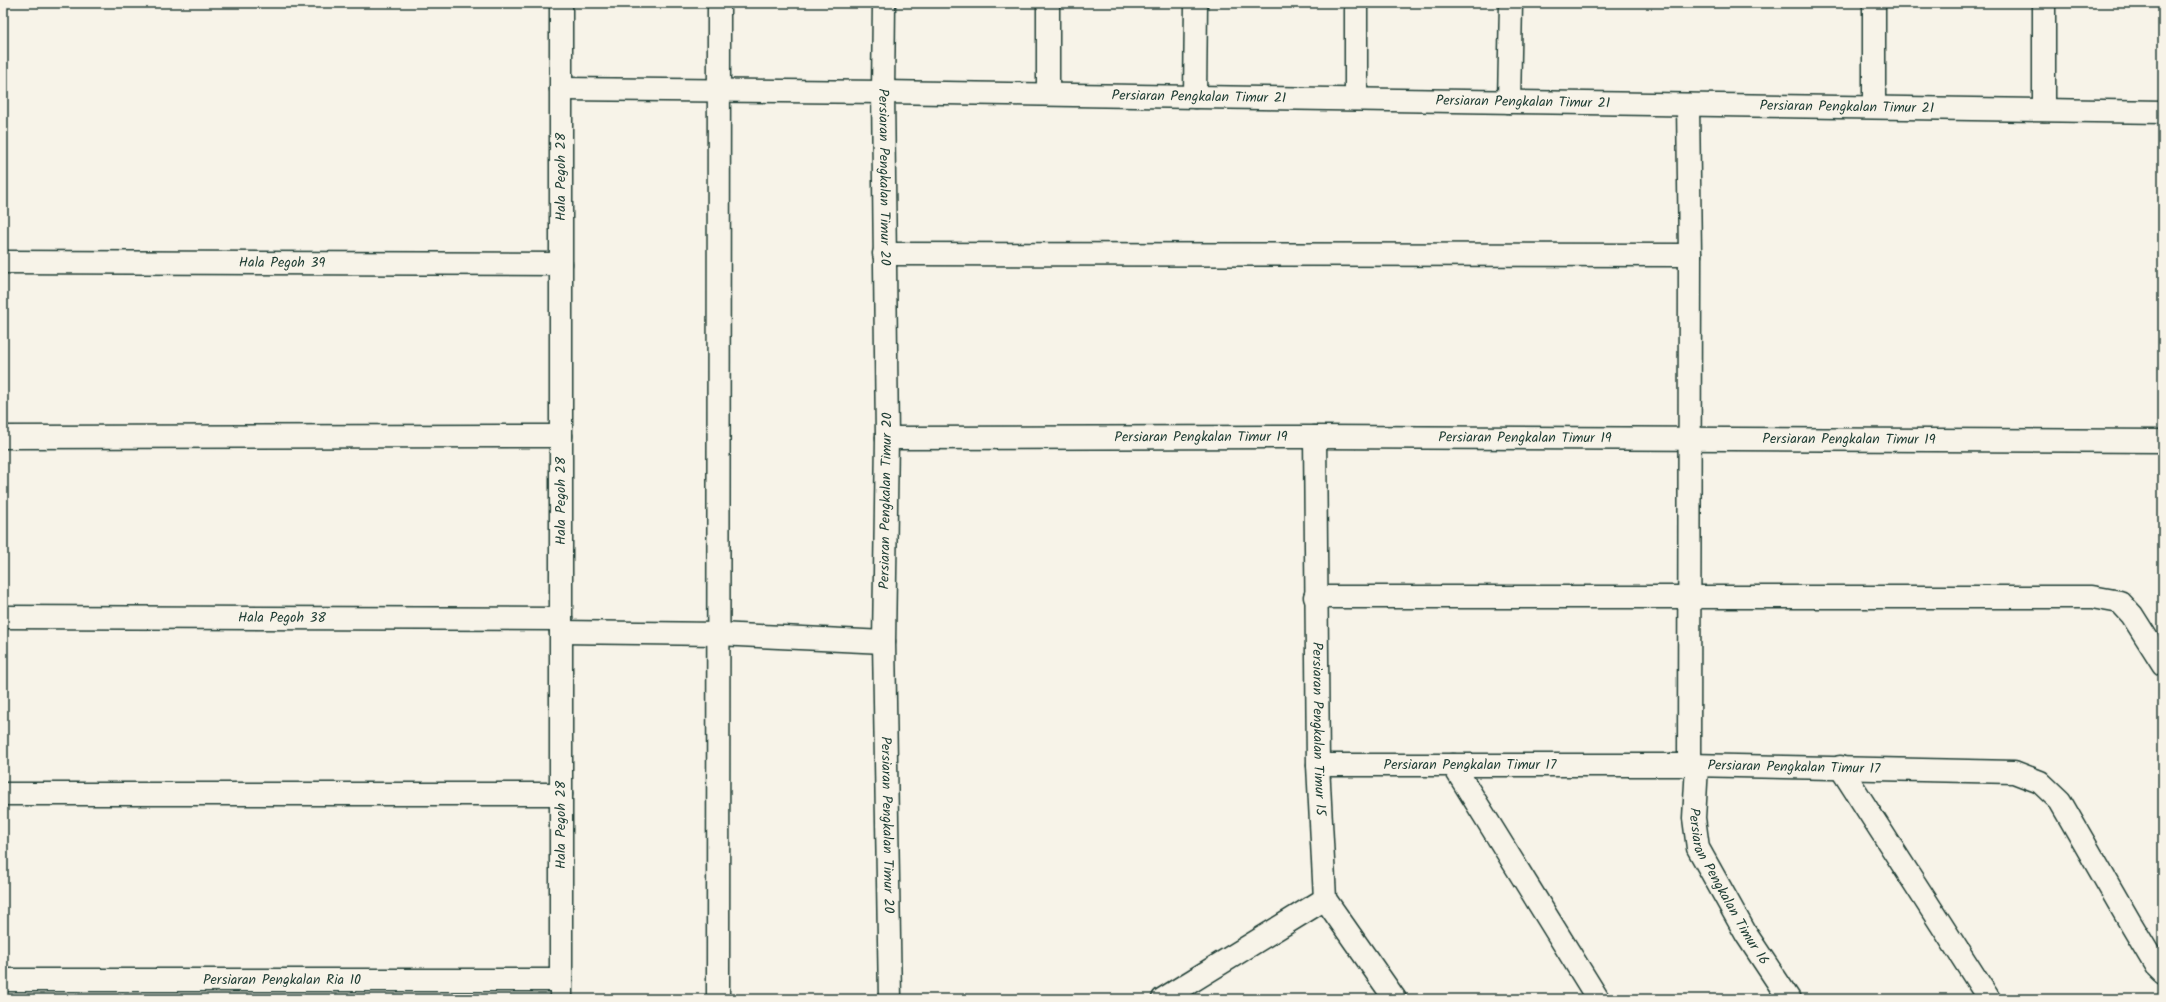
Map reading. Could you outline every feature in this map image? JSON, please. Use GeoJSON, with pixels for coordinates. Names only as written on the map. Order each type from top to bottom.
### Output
{"type":"FeatureCollection","features":[{"type":"Feature","properties":{"kind":"street","name":"Hala Pegoh 28"},"geometry":{"type":"LineString","coordinates":[[561,3],[561,990]]}},
{"type":"Feature","properties":{"kind":"street"},"geometry":{"type":"LineString","coordinates":[[718,999],[719,3]]}},
{"type":"Feature","properties":{"kind":"street","name":"Persiaran Pengkalan Timur 20"},"geometry":{"type":"LineString","coordinates":[[884,3],[882,92],[887,438],[884,642],[890,999]]}},
{"type":"Feature","properties":{"kind":"street"},"geometry":{"type":"LineString","coordinates":[[1048,3],[1048,94]]}},
{"type":"Feature","properties":{"kind":"street"},"geometry":{"type":"LineString","coordinates":[[1195,97],[1196,3]]}},
{"type":"Feature","properties":{"kind":"street"},"geometry":{"type":"LineString","coordinates":[[1356,3],[1356,99]]}},
{"type":"Feature","properties":{"kind":"street"},"geometry":{"type":"LineString","coordinates":[[1509,102],[1511,3]]}},
{"type":"Feature","properties":{"kind":"street"},"geometry":{"type":"LineString","coordinates":[[1874,3],[1874,107]]}},
{"type":"Feature","properties":{"kind":"street"},"geometry":{"type":"LineString","coordinates":[[2044,3],[2044,110]]}},
{"type":"Feature","properties":{"kind":"street","name":"Persiaran Pengkalan Timur 21"},"geometry":{"type":"LineString","coordinates":[[561,89],[719,92],[1048,94],[2163,112]]}},
{"type":"Feature","properties":{"kind":"street","name":"Persiaran Pengkalan Timur 16"},"geometry":{"type":"LineString","coordinates":[[1688,105],[1690,255],[1690,596],[1694,818],[1698,848],[1746,934],[1789,999]]}},
{"type":"Feature","properties":{"kind":"street"},"geometry":{"type":"LineString","coordinates":[[884,254],[1690,255]]}},
{"type":"Feature","properties":{"kind":"street","name":"Hala Pegoh 39"},"geometry":{"type":"LineString","coordinates":[[3,262],[561,264]]}},
{"type":"Feature","properties":{"kind":"street"},"geometry":{"type":"LineString","coordinates":[[3,437],[561,436]]}},
{"type":"Feature","properties":{"kind":"street","name":"Persiaran Pengkalan Timur 19"},"geometry":{"type":"LineString","coordinates":[[887,438],[1315,437],[2163,441]]}},
{"type":"Feature","properties":{"kind":"street","name":"Persiaran Pengkalan Timur 15"},"geometry":{"type":"LineString","coordinates":[[1315,437],[1318,765],[1325,899]]}},
{"type":"Feature","properties":{"kind":"street"},"geometry":{"type":"LineString","coordinates":[[1316,597],[2092,597],[2120,602],[2132,615],[2163,664]]}},
{"type":"Feature","properties":{"kind":"street","name":"Hala Pegoh 38"},"geometry":{"type":"LineString","coordinates":[[3,617],[561,626],[884,642]]}},
{"type":"Feature","properties":{"kind":"street","name":"Persiaran Pengkalan Timur 17"},"geometry":{"type":"LineString","coordinates":[[1318,765],[1840,767],[2014,772],[2040,782],[2060,801],[2156,966],[2163,973]]}},
{"type":"Feature","properties":{"kind":"street"},"geometry":{"type":"LineString","coordinates":[[1453,765],[1598,999]]}},
{"type":"Feature","properties":{"kind":"street"},"geometry":{"type":"LineString","coordinates":[[1840,767],[1989,999]]}},
{"type":"Feature","properties":{"kind":"street"},"geometry":{"type":"LineString","coordinates":[[3,794],[561,794]]}},
{"type":"Feature","properties":{"kind":"street"},"geometry":{"type":"LineString","coordinates":[[1163,999],[1325,899],[1395,999]]}},
{"type":"Feature","properties":{"kind":"street","name":"Persiaran Pengkalan Ria 10"},"geometry":{"type":"LineString","coordinates":[[3,980],[561,990]]}}]}
